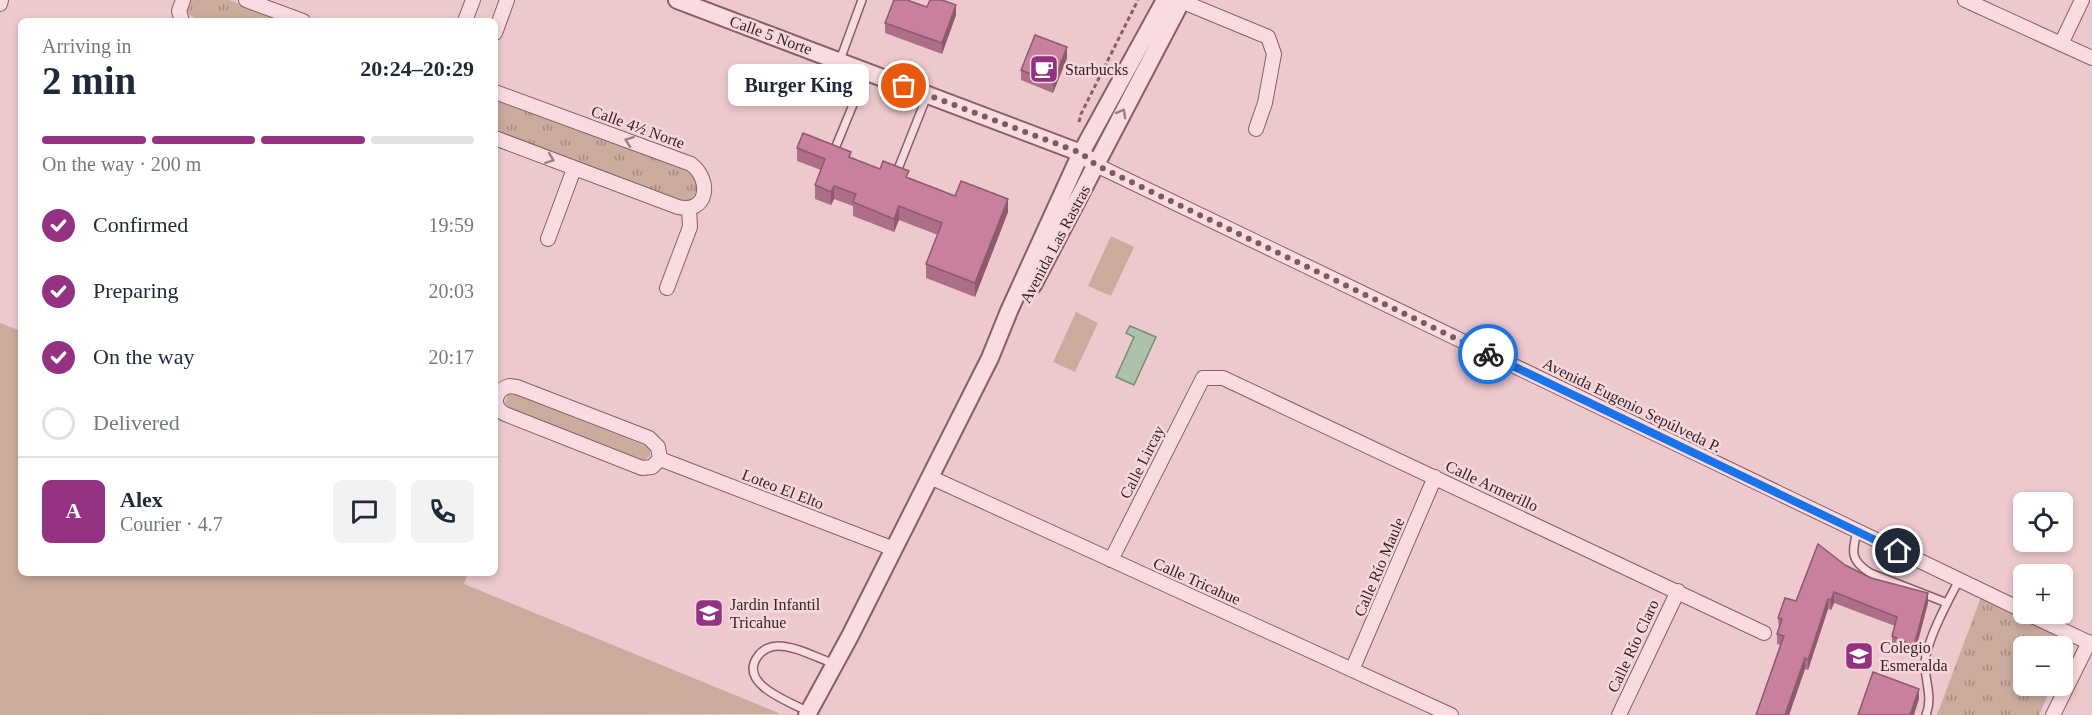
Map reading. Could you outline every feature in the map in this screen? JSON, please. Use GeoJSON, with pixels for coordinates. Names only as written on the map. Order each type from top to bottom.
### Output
{"type":"FeatureCollection","features":[{"type":"Feature","properties":{"kind":"street"},"geometry":{"type":"LineString","coordinates":[[180,18],[179,11],[183,0]]}},
{"type":"Feature","properties":{"kind":"street"},"geometry":{"type":"LineString","coordinates":[[246,0],[295,18]]}},
{"type":"Feature","properties":{"kind":"street"},"geometry":{"type":"LineString","coordinates":[[466,18],[472,0]]}},
{"type":"Feature","properties":{"kind":"street"},"geometry":{"type":"LineString","coordinates":[[498,25],[507,0]]}},
{"type":"Feature","properties":{"kind":"street","name":"Calle 5 Norte"},"geometry":{"type":"LineString","coordinates":[[677,0],[1081,153],[1096,165]]}},
{"type":"Feature","properties":{"kind":"street"},"geometry":{"type":"LineString","coordinates":[[1965,0],[1983,4],[2092,58]]}},
{"type":"Feature","properties":{"kind":"street"},"geometry":{"type":"LineString","coordinates":[[2061,44],[2082,0]]}},
{"type":"Feature","properties":{"kind":"street"},"geometry":{"type":"LineString","coordinates":[[1170,1],[1268,37],[1274,54],[1265,103],[1256,129]]}},
{"type":"Feature","properties":{"kind":"street","name":"Avenida Las Rastras"},"geometry":{"type":"LineString","coordinates":[[808,713],[990,358],[1081,153],[1170,1]]}},
{"type":"Feature","properties":{"kind":"street","name":"Avenida Las Rastras"},"geometry":{"type":"LineString","coordinates":[[990,358],[1017,315],[1096,165],[1170,1]]}},
{"type":"Feature","properties":{"kind":"street","name":"Calle 4½ Norte"},"geometry":{"type":"LineString","coordinates":[[498,93],[691,164],[702,175],[705,189],[700,201],[689,208]]}},
{"type":"Feature","properties":{"kind":"street"},"geometry":{"type":"LineString","coordinates":[[498,139],[678,207],[689,208],[690,227],[667,288]]}},
{"type":"Feature","properties":{"kind":"street","name":"Avenida Eugenio Sepúlveda P."},"geometry":{"type":"LineString","coordinates":[[1096,165],[2013,606]]}},
{"type":"Feature","properties":{"kind":"street"},"geometry":{"type":"LineString","coordinates":[[548,239],[574,169]]}},
{"type":"Feature","properties":{"kind":"street","name":"Calle Armerillo"},"geometry":{"type":"LineString","coordinates":[[1203,378],[1223,378],[1764,633]]}},
{"type":"Feature","properties":{"kind":"street","name":"Calle Lircay"},"geometry":{"type":"LineString","coordinates":[[1111,560],[1203,378]]}},
{"type":"Feature","properties":{"kind":"street"},"geometry":{"type":"LineString","coordinates":[[498,393],[509,386],[528,391],[649,438],[658,447],[660,459],[652,467],[642,468],[505,414],[498,407]]}},
{"type":"Feature","properties":{"kind":"street","name":"Loteo El Elto"},"geometry":{"type":"LineString","coordinates":[[660,459],[894,549]]}},
{"type":"Feature","properties":{"kind":"street","name":"Calle Tricahue"},"geometry":{"type":"LineString","coordinates":[[930,477],[1452,715]]}},
{"type":"Feature","properties":{"kind":"street","name":"Calle Río Maule"},"geometry":{"type":"LineString","coordinates":[[1352,670],[1435,477]]}},
{"type":"Feature","properties":{"kind":"street","name":"Calle Río Claro"},"geometry":{"type":"LineString","coordinates":[[1619,715],[1678,591]]}},
{"type":"Feature","properties":{"kind":"street"},"geometry":{"type":"LineString","coordinates":[[2049,624],[2090,643],[2053,715]]}},
{"type":"Feature","properties":{"kind":"lane"},"geometry":{"type":"LineString","coordinates":[[840,60],[862,0]]}},
{"type":"Feature","properties":{"kind":"lane"},"geometry":{"type":"LineString","coordinates":[[834,151],[867,71]]}},
{"type":"Feature","properties":{"kind":"lane"},"geometry":{"type":"LineString","coordinates":[[896,174],[927,95]]}},
{"type":"Feature","properties":{"kind":"lane"},"geometry":{"type":"LineString","coordinates":[[1857,531],[1853,554],[1861,568],[1947,603]]}},
{"type":"Feature","properties":{"kind":"lane"},"geometry":{"type":"LineString","coordinates":[[1926,715],[1930,705],[1925,664],[1927,652],[1959,580]]}},
{"type":"Feature","properties":{"kind":"lane"},"geometry":{"type":"LineString","coordinates":[[808,713],[763,688],[754,677],[753,666],[757,657],[764,649],[776,645],[835,664]]}},
{"type":"Feature","properties":{"kind":"path"},"geometry":{"type":"LineString","coordinates":[[1079,125],[1081,114],[1138,0]]}},
{"type":"Feature","properties":{"kind":"green space"},"geometry":{"type":"Polygon","coordinates":[[[191,0],[229,0],[280,18],[195,18],[188,14],[187,9],[191,0]]]}},
{"type":"Feature","properties":{"kind":"green space"},"geometry":{"type":"Polygon","coordinates":[[[498,97],[681,167],[698,180],[696,193],[692,198],[680,202],[498,135],[498,97]]]}},
{"type":"Feature","properties":{"kind":"green space"},"geometry":{"type":"Polygon","coordinates":[[[1111,236],[1134,247],[1111,296],[1088,286],[1111,236]]]}},
{"type":"Feature","properties":{"kind":"green space"},"geometry":{"type":"Polygon","coordinates":[[[1076,312],[1098,323],[1075,372],[1053,362],[1076,312]]]}},
{"type":"Feature","properties":{"kind":"green space"},"geometry":{"type":"Polygon","coordinates":[[[0,323],[18,330],[18,576],[467,576],[464,584],[781,714],[0,715],[0,323]]]}},
{"type":"Feature","properties":{"kind":"green space"},"geometry":{"type":"Polygon","coordinates":[[[514,394],[646,446],[650,450],[650,456],[644,460],[640,459],[509,407],[505,403],[508,395],[514,394]]]}},
{"type":"Feature","properties":{"kind":"green space"},"geometry":{"type":"Polygon","coordinates":[[[1981,597],[2013,611],[2013,624],[2041,624],[2067,636],[2013,636],[2013,696],[2048,696],[2039,715],[1937,715],[1981,597]]]}},
{"type":"Feature","properties":{"kind":"shaded area"},"geometry":{"type":"Polygon","coordinates":[[[1130,326],[1156,337],[1134,385],[1116,377],[1134,337],[1126,333],[1130,326]]]}},
{"type":"Feature","properties":{"kind":"building"},"geometry":{"type":"Polygon","coordinates":[[[894,0],[907,0],[927,7],[930,0],[942,0],[956,5],[942,43],[885,23],[894,0]]]}},
{"type":"Feature","properties":{"kind":"building","name":"Starbucks"},"geometry":{"type":"Polygon","coordinates":[[[1035,35],[1067,47],[1053,83],[1021,70],[1035,35]]]}},
{"type":"Feature","properties":{"kind":"building"},"geometry":{"type":"Polygon","coordinates":[[[803,133],[851,152],[849,157],[880,169],[883,161],[909,171],[906,177],[955,196],[961,181],[1008,199],[975,283],[926,264],[942,223],[899,206],[894,219],[853,202],[856,194],[834,186],[831,192],[815,185],[825,159],[797,148],[803,133]]]}},
{"type":"Feature","properties":{"kind":"building"},"geometry":{"type":"Polygon","coordinates":[[[1818,544],[1845,565],[1871,578],[1928,593],[1914,646],[1892,636],[1897,617],[1834,592],[1831,600],[1828,599],[1808,660],[1805,658],[1785,715],[1756,715],[1784,636],[1777,634],[1782,619],[1778,618],[1785,598],[1796,601],[1818,544]]]}},
{"type":"Feature","properties":{"kind":"building"},"geometry":{"type":"Polygon","coordinates":[[[1873,672],[1919,689],[1910,715],[1858,715],[1873,672]]]}},
{"type":"Feature","properties":{"kind":"way so far"},"geometry":{"type":"LineString","coordinates":[[904,86],[1081,153],[1096,165],[1488,354]]}},
{"type":"Feature","properties":{"kind":"place","name":"Starbucks"},"geometry":{"type":"Point","coordinates":[1044,69]}},
{"type":"Feature","properties":{"kind":"place","name":"Burger King"},"geometry":{"type":"Point","coordinates":[904,86]}},
{"type":"Feature","properties":{"kind":"place","name":"Jardin Infantil Tricahue"},"geometry":{"type":"Point","coordinates":[709,613]}},
{"type":"Feature","properties":{"kind":"place","name":"Colegio Esmeralda"},"geometry":{"type":"Point","coordinates":[1859,656]}},
{"type":"Feature","properties":{"kind":"route"},"geometry":{"type":"LineString","coordinates":[[1488,354],[1898,551]]}}]}
